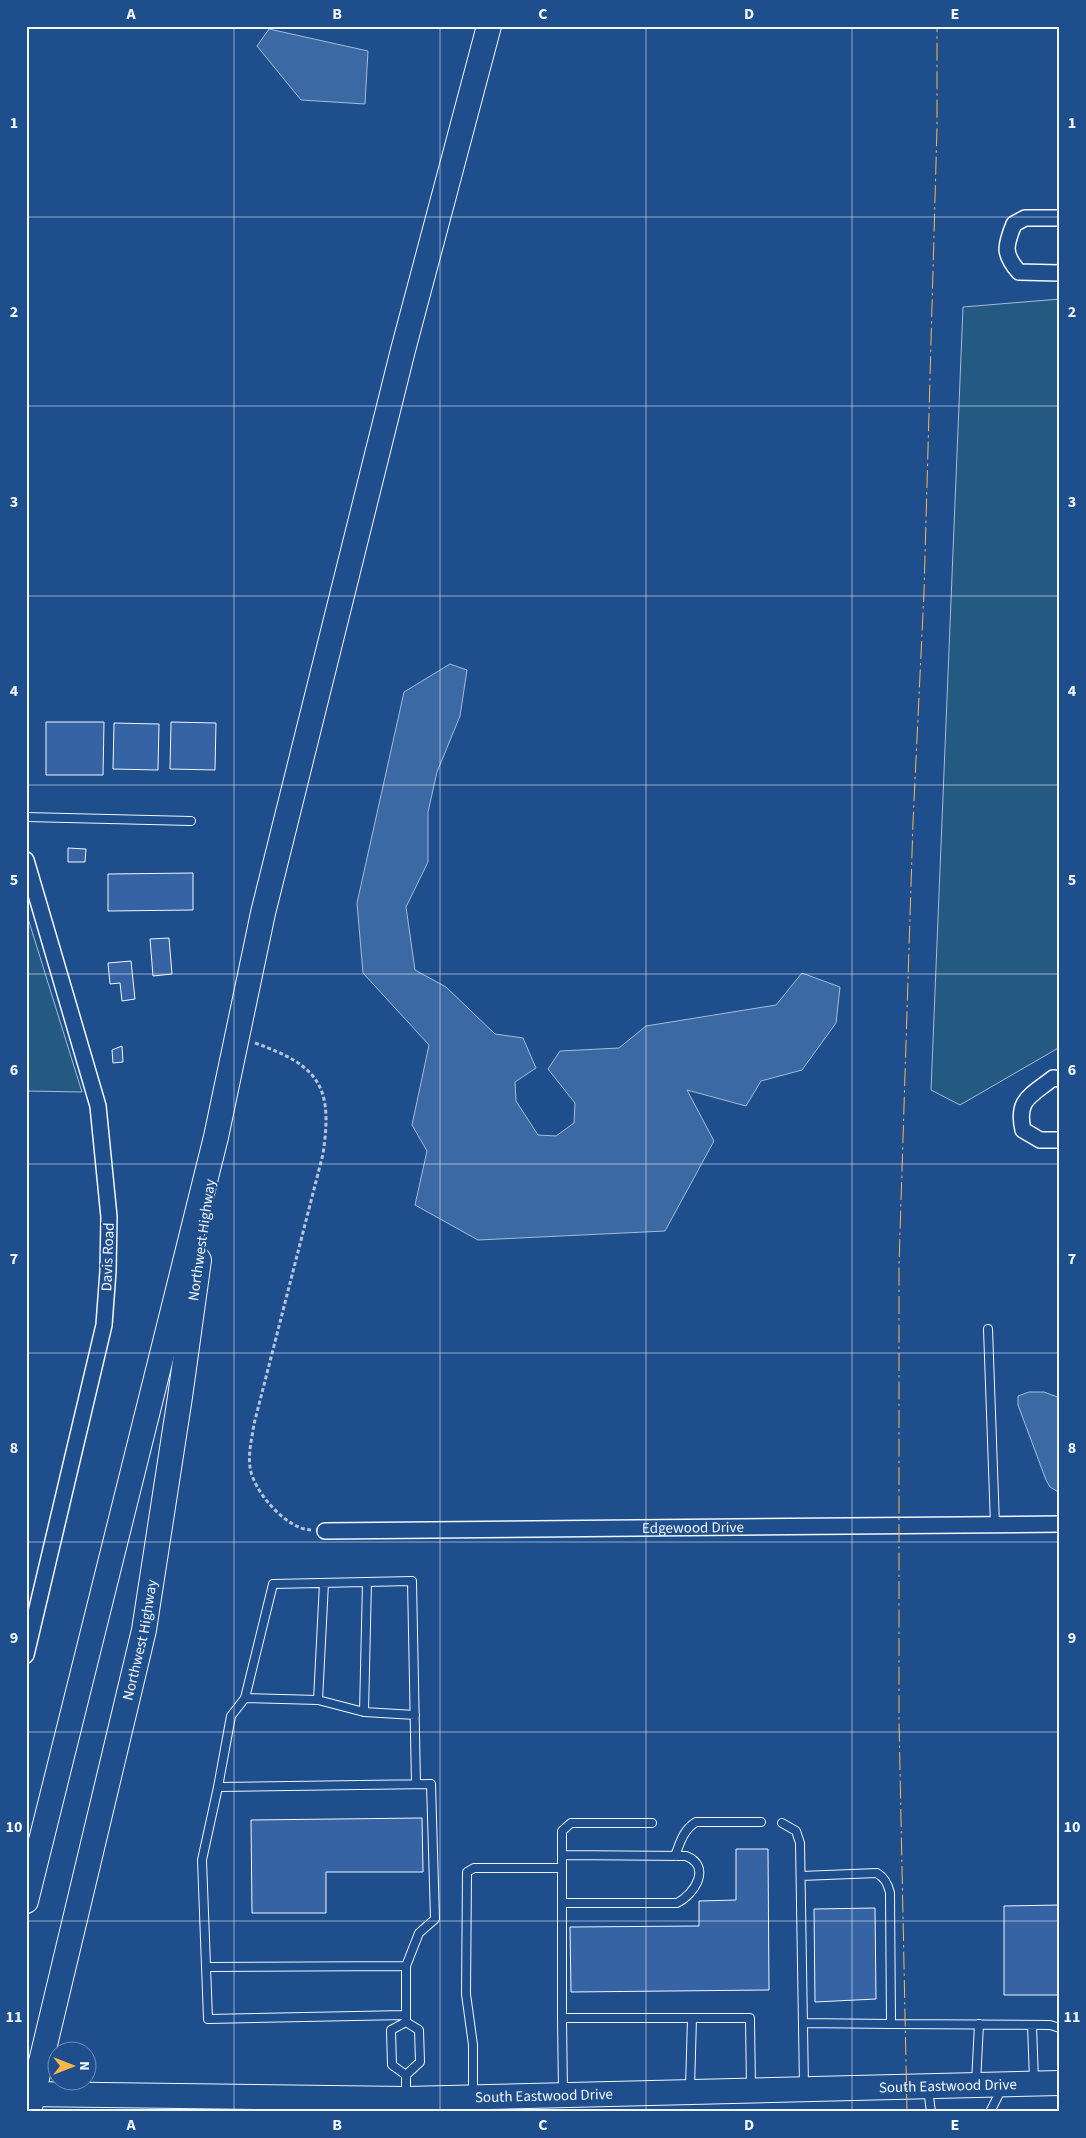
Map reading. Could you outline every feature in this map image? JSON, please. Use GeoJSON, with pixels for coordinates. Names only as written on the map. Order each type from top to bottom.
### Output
{"type":"FeatureCollection","features":[{"type":"Feature","properties":{"kind":"main road"},"geometry":{"type":"LineString","coordinates":[[216,1137],[266,903],[400,360],[488,26]]}},
{"type":"Feature","properties":{"kind":"main road","name":"Northwest Highway"},"geometry":{"type":"LineString","coordinates":[[26,1901],[216,1137]]}},
{"type":"Feature","properties":{"kind":"main road","name":"Northwest Highway"},"geometry":{"type":"LineString","coordinates":[[29,2100],[144,1630],[180,1397],[216,1137]]}},
{"type":"Feature","properties":{"kind":"main road","name":"South Eastwood Drive"},"geometry":{"type":"LineString","coordinates":[[29,2100],[406,2099],[440,2105],[473,2098],[1060,2083]]}},
{"type":"Feature","properties":{"kind":"street"},"geometry":{"type":"LineString","coordinates":[[1060,218],[1025,218],[1019,221],[1014,224],[1005,250],[1010,263],[1019,272],[1060,273]]}},
{"type":"Feature","properties":{"kind":"street","name":"Davis Road"},"geometry":{"type":"LineString","coordinates":[[26,860],[98,1106],[109,1217],[104,1325],[26,1655]]}},
{"type":"Feature","properties":{"kind":"street"},"geometry":{"type":"LineString","coordinates":[[1060,1079],[1053,1078],[1024,1101],[1019,1115],[1023,1130],[1040,1140],[1060,1140]]}},
{"type":"Feature","properties":{"kind":"street","name":"Edgewood Drive"},"geometry":{"type":"LineString","coordinates":[[324,1531],[1060,1524]]}},
{"type":"Feature","properties":{"kind":"lane"},"geometry":{"type":"LineString","coordinates":[[26,817],[190,821]]}},
{"type":"Feature","properties":{"kind":"lane"},"geometry":{"type":"LineString","coordinates":[[988,1329],[995,1525]]}},
{"type":"Feature","properties":{"kind":"lane"},"geometry":{"type":"LineString","coordinates":[[406,2099],[406,2075],[420,2062],[419,2030],[406,2019],[208,2019],[202,1860],[231,1716],[245,1698],[273,1584],[412,1581],[416,1784]]}},
{"type":"Feature","properties":{"kind":"lane"},"geometry":{"type":"LineString","coordinates":[[364,1712],[367,1582]]}},
{"type":"Feature","properties":{"kind":"lane"},"geometry":{"type":"LineString","coordinates":[[318,1700],[324,1583]]}},
{"type":"Feature","properties":{"kind":"lane"},"geometry":{"type":"LineString","coordinates":[[245,1698],[318,1700],[364,1712],[415,1715]]}},
{"type":"Feature","properties":{"kind":"lane"},"geometry":{"type":"LineString","coordinates":[[218,1787],[431,1784],[435,1920],[419,1933],[406,1966],[406,2019]]}},
{"type":"Feature","properties":{"kind":"lane"},"geometry":{"type":"LineString","coordinates":[[675,1856],[682,1836],[689,1826],[696,1822],[760,1822]]}},
{"type":"Feature","properties":{"kind":"lane"},"geometry":{"type":"LineString","coordinates":[[563,2095],[562,1831],[570,1823],[652,1823]]}},
{"type":"Feature","properties":{"kind":"lane"},"geometry":{"type":"LineString","coordinates":[[782,1823],[796,1831],[800,1843],[804,2089]]}},
{"type":"Feature","properties":{"kind":"lane"},"geometry":{"type":"LineString","coordinates":[[562,1856],[675,1856],[692,1859],[698,1866],[699,1877],[695,1889],[686,1898],[677,1903],[562,1903]]}},
{"type":"Feature","properties":{"kind":"lane"},"geometry":{"type":"LineString","coordinates":[[473,2098],[473,2045],[466,1994],[467,1872],[474,1868],[562,1868]]}},
{"type":"Feature","properties":{"kind":"lane"},"geometry":{"type":"LineString","coordinates":[[801,1876],[877,1874],[882,1876],[887,1883],[890,1893],[891,2024]]}},
{"type":"Feature","properties":{"kind":"lane"},"geometry":{"type":"LineString","coordinates":[[207,1967],[406,1966]]}},
{"type":"Feature","properties":{"kind":"lane"},"geometry":{"type":"LineString","coordinates":[[562,2018],[750,2018],[751,2090]]}},
{"type":"Feature","properties":{"kind":"lane"},"geometry":{"type":"LineString","coordinates":[[690,2092],[692,2018]]}},
{"type":"Feature","properties":{"kind":"lane"},"geometry":{"type":"LineString","coordinates":[[406,2019],[391,2030],[392,2064],[406,2075]]}},
{"type":"Feature","properties":{"kind":"lane"},"geometry":{"type":"LineString","coordinates":[[803,2023],[1050,2025],[1060,2028]]}},
{"type":"Feature","properties":{"kind":"lane"},"geometry":{"type":"LineString","coordinates":[[976,2085],[978,2024]]}},
{"type":"Feature","properties":{"kind":"lane"},"geometry":{"type":"LineString","coordinates":[[1032,2025],[1034,2083]]}},
{"type":"Feature","properties":{"kind":"lane"},"geometry":{"type":"LineString","coordinates":[[990,2112],[1004,2084]]}},
{"type":"Feature","properties":{"kind":"lane"},"geometry":{"type":"LineString","coordinates":[[927,2086],[931,2112]]}},
{"type":"Feature","properties":{"kind":"path"},"geometry":{"type":"LineString","coordinates":[[238,1037],[278,1051],[312,1074],[322,1090],[327,1109],[327,1127],[323,1154],[254,1424],[250,1468],[258,1492],[278,1514],[306,1530],[324,1531]]}},
{"type":"Feature","properties":{"kind":"shaded area"},"geometry":{"type":"Polygon","coordinates":[[[269,29],[368,51],[365,104],[301,100],[257,46],[269,29]]]}},
{"type":"Feature","properties":{"kind":"shaded area"},"geometry":{"type":"Polygon","coordinates":[[[1060,299],[1060,1047],[960,1105],[931,1090],[963,307],[1060,299]]]}},
{"type":"Feature","properties":{"kind":"shaded area"},"geometry":{"type":"Polygon","coordinates":[[[450,664],[467,670],[460,716],[437,772],[428,812],[428,862],[406,907],[415,970],[446,987],[495,1034],[523,1038],[536,1068],[515,1082],[516,1101],[538,1135],[556,1136],[574,1123],[575,1103],[548,1069],[560,1051],[619,1048],[646,1026],[776,1005],[802,973],[840,987],[836,1023],[802,1070],[761,1081],[746,1106],[687,1090],[714,1141],[665,1231],[478,1240],[415,1205],[427,1151],[412,1125],[429,1045],[363,973],[357,903],[404,692],[450,664]]]}},
{"type":"Feature","properties":{"kind":"shaded area"},"geometry":{"type":"Polygon","coordinates":[[[26,912],[82,1092],[26,1091],[26,912]]]}},
{"type":"Feature","properties":{"kind":"shaded area"},"geometry":{"type":"Polygon","coordinates":[[[1029,1392],[1044,1392],[1060,1398],[1060,1493],[1050,1487],[1046,1480],[1018,1405],[1018,1396],[1029,1392]]]}},
{"type":"Feature","properties":{"kind":"building"},"geometry":{"type":"Polygon","coordinates":[[[46,722],[104,722],[103,775],[46,775],[46,722]]]}},
{"type":"Feature","properties":{"kind":"building"},"geometry":{"type":"Polygon","coordinates":[[[171,722],[216,723],[215,770],[170,769],[171,722]]]}},
{"type":"Feature","properties":{"kind":"building"},"geometry":{"type":"Polygon","coordinates":[[[114,723],[159,724],[158,770],[113,769],[114,723]]]}},
{"type":"Feature","properties":{"kind":"building"},"geometry":{"type":"Polygon","coordinates":[[[68,848],[86,849],[85,862],[68,862],[68,848]]]}},
{"type":"Feature","properties":{"kind":"building"},"geometry":{"type":"Polygon","coordinates":[[[193,873],[193,910],[108,911],[108,874],[193,873]]]}},
{"type":"Feature","properties":{"kind":"building"},"geometry":{"type":"Polygon","coordinates":[[[169,938],[172,974],[153,976],[150,939],[169,938]]]}},
{"type":"Feature","properties":{"kind":"building"},"geometry":{"type":"Polygon","coordinates":[[[131,961],[135,999],[122,1001],[120,983],[110,984],[108,963],[131,961]]]}},
{"type":"Feature","properties":{"kind":"building"},"geometry":{"type":"Polygon","coordinates":[[[122,1046],[123,1062],[113,1063],[112,1050],[122,1046]]]}},
{"type":"Feature","properties":{"kind":"building"},"geometry":{"type":"Polygon","coordinates":[[[422,1818],[423,1872],[326,1872],[326,1913],[252,1913],[251,1820],[422,1818]]]}},
{"type":"Feature","properties":{"kind":"building"},"geometry":{"type":"Polygon","coordinates":[[[736,1849],[768,1849],[769,1990],[571,1992],[570,1927],[699,1926],[699,1901],[736,1900],[736,1849]]]}},
{"type":"Feature","properties":{"kind":"building"},"geometry":{"type":"Polygon","coordinates":[[[1060,1905],[1060,1995],[1004,1995],[1004,1906],[1060,1905]]]}},
{"type":"Feature","properties":{"kind":"building"},"geometry":{"type":"Polygon","coordinates":[[[875,1908],[876,1999],[815,2002],[814,1909],[875,1908]]]}},
{"type":"Feature","properties":{"kind":"power"},"geometry":{"type":"LineString","coordinates":[[907,2112],[899,1721],[899,1265],[913,822],[924,592],[937,128],[937,26]]}}]}
